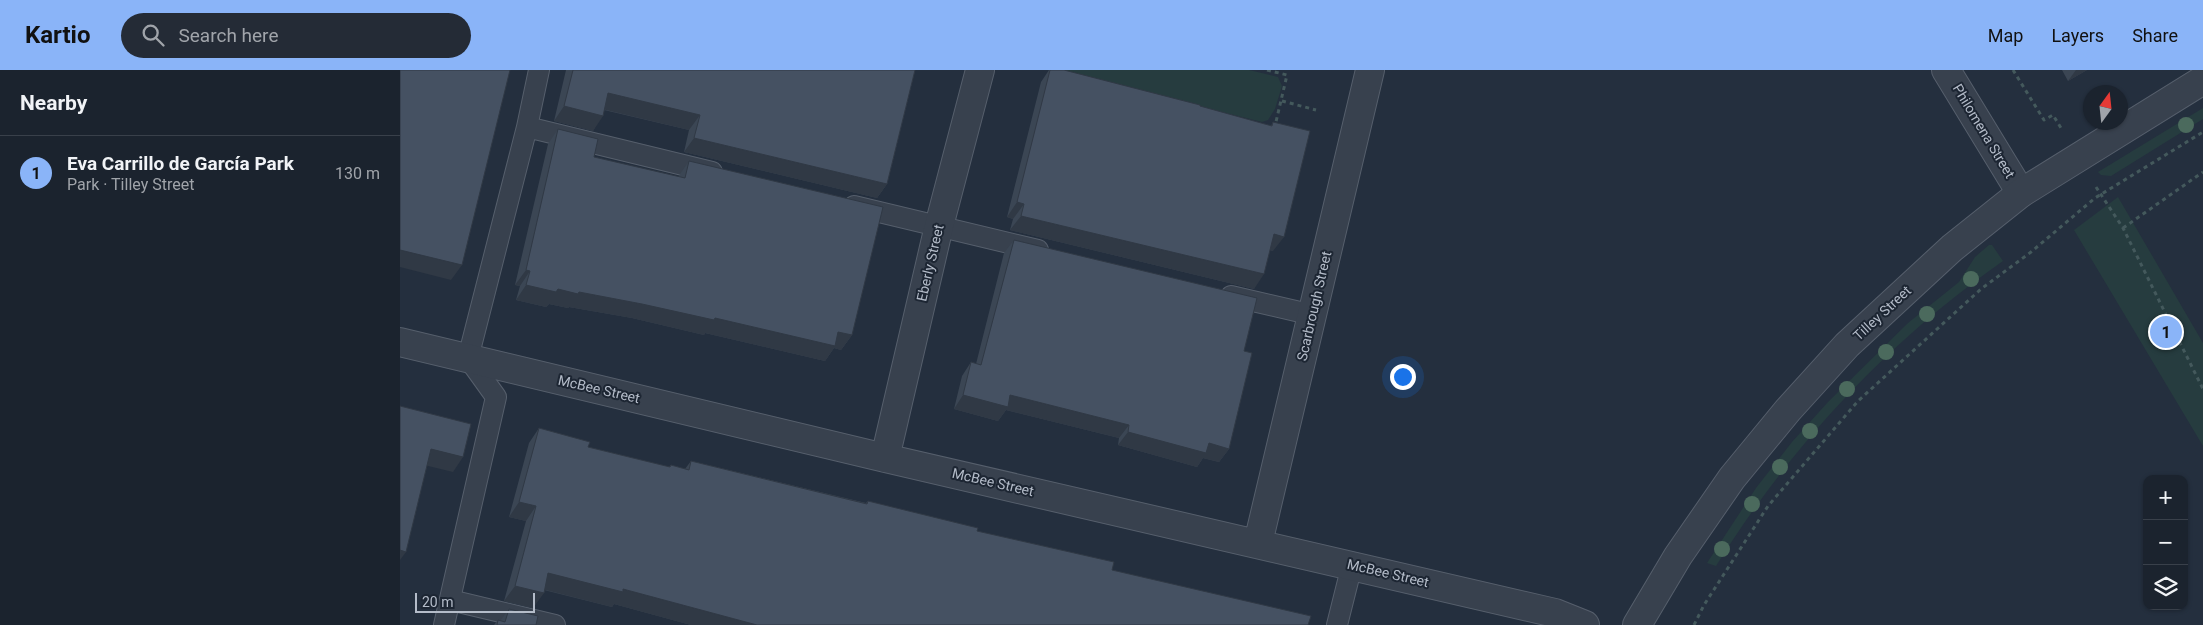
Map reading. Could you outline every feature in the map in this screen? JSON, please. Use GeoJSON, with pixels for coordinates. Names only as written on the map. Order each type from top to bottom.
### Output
{"type":"FeatureCollection","features":[{"type":"Feature","properties":{"kind":"street","name":"Eberly Street"},"geometry":{"type":"LineString","coordinates":[[885,458],[939,226],[980,70]]}},
{"type":"Feature","properties":{"kind":"street","name":"Scarbrough Street"},"geometry":{"type":"LineString","coordinates":[[1258,542],[1370,70]]}},
{"type":"Feature","properties":{"kind":"street","name":"Philomena Street"},"geometry":{"type":"LineString","coordinates":[[1946,70],[2021,193]]}},
{"type":"Feature","properties":{"kind":"street","name":"Tilley Street"},"geometry":{"type":"LineString","coordinates":[[1637,625],[1678,556],[1726,486],[1794,403],[1847,345],[1952,248],[2021,193],[2203,80]]}},
{"type":"Feature","properties":{"kind":"street","name":"McBee Street"},"geometry":{"type":"LineString","coordinates":[[400,342],[885,458],[1258,542],[1555,613],[1585,625]]}},
{"type":"Feature","properties":{"kind":"lane"},"geometry":{"type":"LineString","coordinates":[[444,625],[496,397],[468,358],[539,70]]}},
{"type":"Feature","properties":{"kind":"lane"},"geometry":{"type":"LineString","coordinates":[[526,127],[728,175]]}},
{"type":"Feature","properties":{"kind":"lane"},"geometry":{"type":"LineString","coordinates":[[833,200],[1061,255]]}},
{"type":"Feature","properties":{"kind":"lane"},"geometry":{"type":"LineString","coordinates":[[1213,292],[1313,315]]}},
{"type":"Feature","properties":{"kind":"lane"},"geometry":{"type":"LineString","coordinates":[[1337,625],[1352,565]]}},
{"type":"Feature","properties":{"kind":"lane"},"geometry":{"type":"LineString","coordinates":[[450,600],[555,625]]}},
{"type":"Feature","properties":{"kind":"path"},"geometry":{"type":"LineString","coordinates":[[1265,125],[1274,128],[1287,75],[1267,70]]}},
{"type":"Feature","properties":{"kind":"path"},"geometry":{"type":"LineString","coordinates":[[2013,70],[2044,120],[2053,115]]}},
{"type":"Feature","properties":{"kind":"path"},"geometry":{"type":"LineString","coordinates":[[1282,101],[1316,110]]}},
{"type":"Feature","properties":{"kind":"path"},"geometry":{"type":"LineString","coordinates":[[1694,625],[1704,605],[1768,506],[1858,401],[1981,289],[2031,252],[2101,194],[2203,132]]}},
{"type":"Feature","properties":{"kind":"path"},"geometry":{"type":"LineString","coordinates":[[2123,228],[2203,172]]}},
{"type":"Feature","properties":{"kind":"path"},"geometry":{"type":"LineString","coordinates":[[2096,186],[2123,228],[2203,389]]}},
{"type":"Feature","properties":{"kind":"green space"},"geometry":{"type":"Polygon","coordinates":[[[1063,70],[1249,70],[1278,77],[1282,86],[1275,109],[1268,120],[1262,122],[1073,75],[1063,70]]]}},
{"type":"Feature","properties":{"kind":"green space"},"geometry":{"type":"Polygon","coordinates":[[[2203,108],[2203,119],[2111,176],[2101,175],[2098,172],[2203,108]]]}},
{"type":"Feature","properties":{"kind":"green space"},"geometry":{"type":"Polygon","coordinates":[[[2118,197],[2203,343],[2203,446],[2074,230],[2118,197]]]}},
{"type":"Feature","properties":{"kind":"green space"},"geometry":{"type":"Polygon","coordinates":[[[1989,245],[1992,245],[2003,261],[1960,292],[1881,361],[1809,438],[1776,479],[1716,566],[1707,563],[1756,488],[1792,442],[1828,402],[1908,323],[1959,282],[1975,257],[1989,245]]]}},
{"type":"Feature","properties":{"kind":"building"},"geometry":{"type":"Polygon","coordinates":[[[400,70],[510,70],[462,265],[400,250],[400,70]]]}},
{"type":"Feature","properties":{"kind":"building"},"geometry":{"type":"Polygon","coordinates":[[[573,70],[915,70],[887,184],[694,138],[700,115],[608,93],[603,116],[564,106],[573,70]]]}},
{"type":"Feature","properties":{"kind":"building"},"geometry":{"type":"Polygon","coordinates":[[[1050,70],[1064,70],[1200,105],[1272,126],[1273,122],[1310,131],[1284,237],[1274,234],[1264,274],[1021,216],[1024,204],[1017,202],[1050,70]]]}},
{"type":"Feature","properties":{"kind":"building"},"geometry":{"type":"Polygon","coordinates":[[[558,129],[598,139],[594,157],[685,178],[689,161],[883,207],[852,335],[838,332],[835,346],[715,318],[714,320],[579,292],[578,294],[558,289],[556,292],[526,285],[530,271],[526,270],[558,129]]]}},
{"type":"Feature","properties":{"kind":"building"},"geometry":{"type":"Polygon","coordinates":[[[1014,240],[1257,298],[1244,351],[1252,353],[1229,449],[1209,443],[1206,453],[1128,432],[1129,425],[1010,395],[1008,407],[963,395],[971,362],[981,365],[1014,240]]]}},
{"type":"Feature","properties":{"kind":"building"},"geometry":{"type":"Polygon","coordinates":[[[400,406],[471,424],[463,457],[431,449],[406,552],[400,550],[400,406]]]}},
{"type":"Feature","properties":{"kind":"building"},"geometry":{"type":"Polygon","coordinates":[[[539,428],[590,442],[588,447],[670,467],[671,465],[689,470],[691,461],[867,504],[868,501],[978,528],[977,531],[1114,562],[1112,570],[1311,616],[1308,625],[757,625],[623,589],[623,592],[548,573],[544,593],[515,586],[536,506],[519,502],[539,428]]]}},
{"type":"Feature","properties":{"kind":"building"},"geometry":{"type":"Polygon","coordinates":[[[509,609],[538,616],[536,625],[497,625],[498,620],[505,622],[509,609]]]}},
{"type":"Feature","properties":{"kind":"place","name":"Eva Carrillo de García Park"},"geometry":{"type":"Point","coordinates":[2166,332]}}]}
